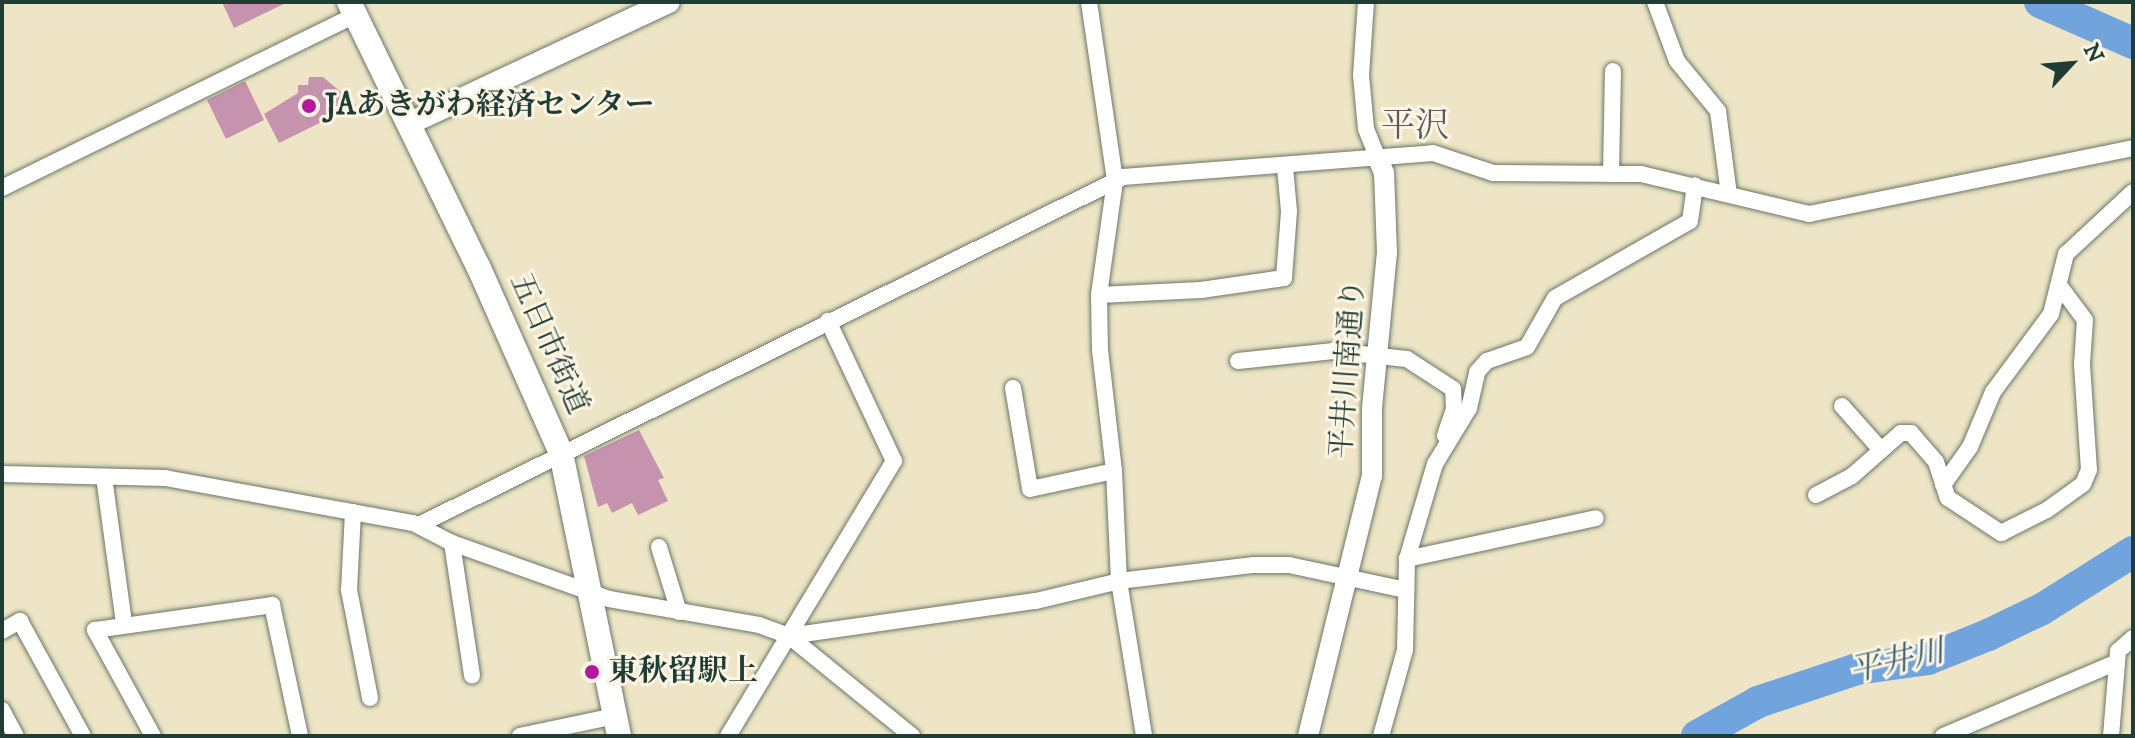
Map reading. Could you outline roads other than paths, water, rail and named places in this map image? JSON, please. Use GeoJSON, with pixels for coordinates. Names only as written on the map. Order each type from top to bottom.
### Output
{"type":"FeatureCollection","features":[{"type":"Feature","properties":{"kind":"main road"},"geometry":{"type":"LineString","coordinates":[[408,124],[669,2]]}},
{"type":"Feature","properties":{"kind":"main road","name":"五日市街道"},"geometry":{"type":"LineString","coordinates":[[352,8],[532,382],[561,453],[617,726]]}},
{"type":"Feature","properties":{"kind":"street"},"geometry":{"type":"LineString","coordinates":[[1089,2],[1115,181],[1099,295],[1100,350],[1114,471],[1119,581],[1144,736]]}},
{"type":"Feature","properties":{"kind":"street","name":"平井川南通り"},"geometry":{"type":"LineString","coordinates":[[1308,736],[1372,476],[1377,356],[1387,253],[1384,173],[1366,129],[1361,75],[1366,2]]}},
{"type":"Feature","properties":{"kind":"street"},"geometry":{"type":"LineString","coordinates":[[1655,2],[1677,61],[1718,111],[1729,194]]}},
{"type":"Feature","properties":{"kind":"street"},"geometry":{"type":"LineString","coordinates":[[2,188],[352,8]]}},
{"type":"Feature","properties":{"kind":"street"},"geometry":{"type":"LineString","coordinates":[[1611,174],[1613,71]]}},
{"type":"Feature","properties":{"kind":"street"},"geometry":{"type":"LineString","coordinates":[[419,525],[1115,181],[1433,153],[1493,173],[1611,174],[1695,185],[1809,214],[2133,148]]}},
{"type":"Feature","properties":{"kind":"street"},"geometry":{"type":"LineString","coordinates":[[1099,295],[1201,290],[1284,278],[1289,211],[1285,167]]}},
{"type":"Feature","properties":{"kind":"street"},"geometry":{"type":"LineString","coordinates":[[1435,464],[1469,408],[1477,372],[1487,361],[1527,347],[1555,298],[1690,221],[1695,185]]}},
{"type":"Feature","properties":{"kind":"street"},"geometry":{"type":"LineString","coordinates":[[1943,485],[1970,447],[1993,392],[2051,314],[2066,254],[2133,192]]}},
{"type":"Feature","properties":{"kind":"street"},"geometry":{"type":"LineString","coordinates":[[1816,495],[1852,476],[1901,433],[1911,433],[1936,462],[1948,498],[2001,533],[2047,510],[2083,484],[2089,470],[2082,364],[2085,320],[2059,285]]}},
{"type":"Feature","properties":{"kind":"street"},"geometry":{"type":"LineString","coordinates":[[728,736],[894,461],[828,321]]}},
{"type":"Feature","properties":{"kind":"street"},"geometry":{"type":"LineString","coordinates":[[1238,361],[1333,351],[1407,359],[1453,389],[1454,409],[1407,559],[1405,650],[1381,736]]}},
{"type":"Feature","properties":{"kind":"street"},"geometry":{"type":"LineString","coordinates":[[1013,388],[1030,489],[1114,471]]}},
{"type":"Feature","properties":{"kind":"street"},"geometry":{"type":"LineString","coordinates":[[1842,406],[1881,450]]}},
{"type":"Feature","properties":{"kind":"street"},"geometry":{"type":"LineString","coordinates":[[2,474],[200,482],[419,525],[452,543],[591,591],[679,612],[759,625],[789,636],[912,736]]}},
{"type":"Feature","properties":{"kind":"street"},"geometry":{"type":"LineString","coordinates":[[104,477],[124,623]]}},
{"type":"Feature","properties":{"kind":"street"},"geometry":{"type":"LineString","coordinates":[[353,512],[349,590],[370,698]]}},
{"type":"Feature","properties":{"kind":"street"},"geometry":{"type":"LineString","coordinates":[[1407,559],[1596,518]]}},
{"type":"Feature","properties":{"kind":"street"},"geometry":{"type":"LineString","coordinates":[[452,543],[472,676]]}},
{"type":"Feature","properties":{"kind":"street"},"geometry":{"type":"LineString","coordinates":[[659,547],[679,612]]}},
{"type":"Feature","properties":{"kind":"street"},"geometry":{"type":"LineString","coordinates":[[789,636],[1036,601],[1119,581],[1279,564],[1406,590]]}},
{"type":"Feature","properties":{"kind":"street"},"geometry":{"type":"LineString","coordinates":[[153,736],[95,630],[124,623],[272,605],[300,736]]}},
{"type":"Feature","properties":{"kind":"street"},"geometry":{"type":"LineString","coordinates":[[2,631],[20,621],[83,736]]}},
{"type":"Feature","properties":{"kind":"street"},"geometry":{"type":"LineString","coordinates":[[2111,736],[2118,651],[2133,638]]}},
{"type":"Feature","properties":{"kind":"street"},"geometry":{"type":"LineString","coordinates":[[1943,736],[2117,662]]}},
{"type":"Feature","properties":{"kind":"street"},"geometry":{"type":"LineString","coordinates":[[2,710],[16,736]]}},
{"type":"Feature","properties":{"kind":"street"},"geometry":{"type":"LineString","coordinates":[[520,736],[617,726]]}},
{"type":"Feature","properties":{"kind":"waterway","name":"平井川"},"geometry":{"type":"LineString","coordinates":[[2040,2],[2133,43]]}},
{"type":"Feature","properties":{"kind":"waterway","name":"平井川"},"geometry":{"type":"LineString","coordinates":[[1697,736],[1758,702],[1857,669],[1928,659],[1988,635],[2042,609],[2133,552]]}},
{"type":"Feature","properties":{"kind":"place","name":"JAあきがわ経済センター"},"geometry":{"type":"Point","coordinates":[309,106]}},
{"type":"Feature","properties":{"kind":"place","name":"東秋留駅上"},"geometry":{"type":"Point","coordinates":[592,672]}},
{"type":"Feature","properties":{"kind":"district","name":"平沢"},"geometry":{"type":"Point","coordinates":[1415,127]}}]}
